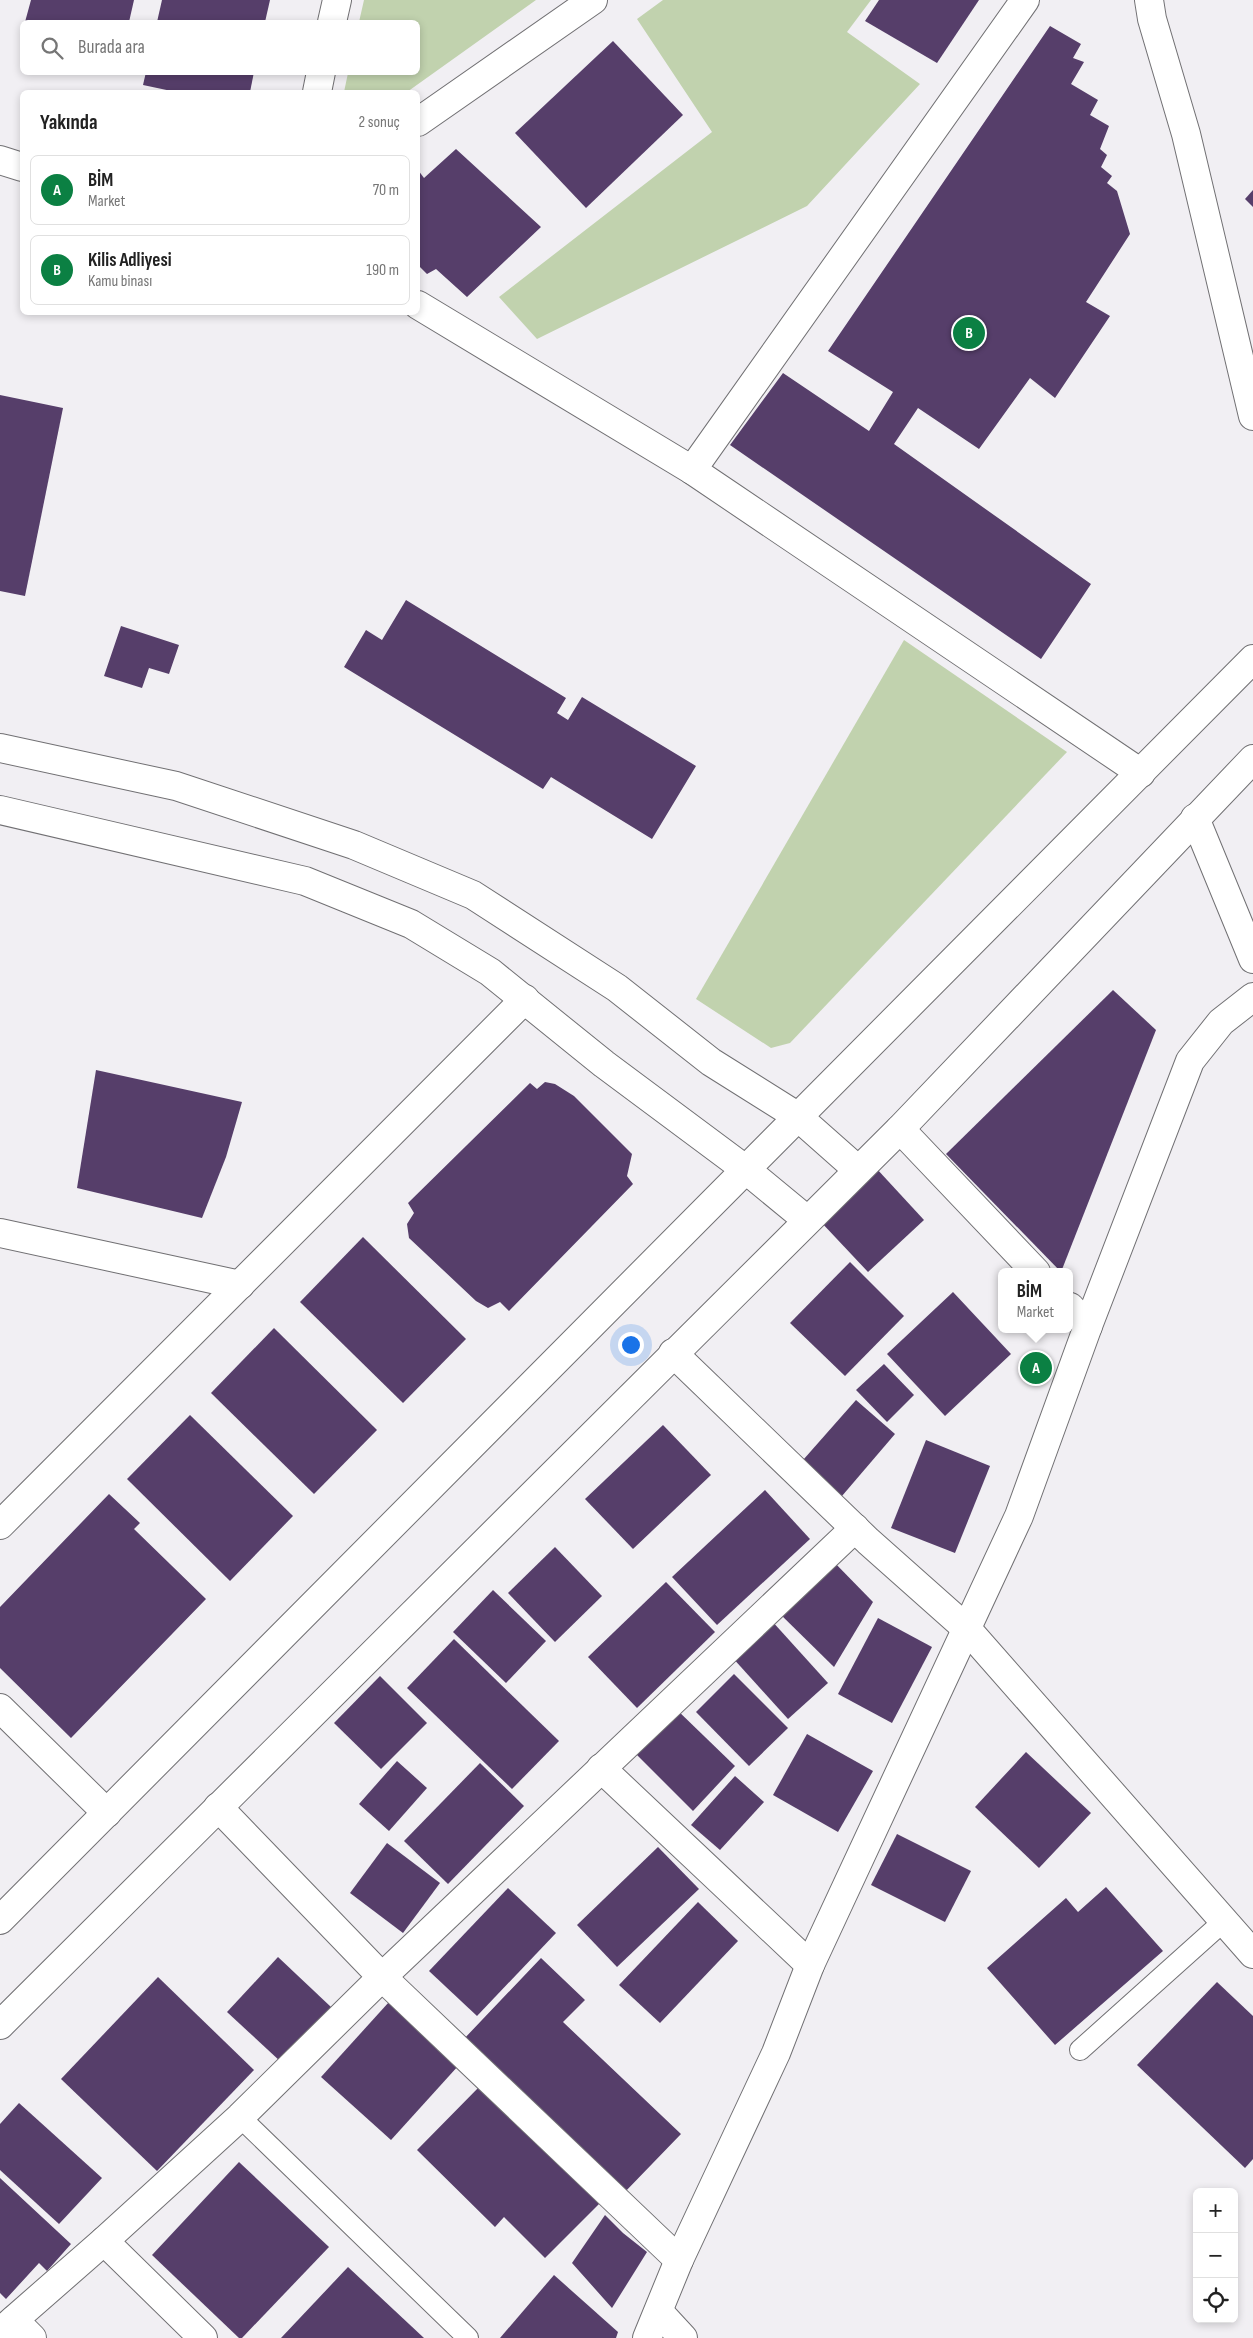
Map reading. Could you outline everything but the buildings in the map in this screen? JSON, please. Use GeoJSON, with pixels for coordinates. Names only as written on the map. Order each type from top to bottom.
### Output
{"type":"FeatureCollection","features":[{"type":"Feature","properties":{"kind":"street"},"geometry":{"type":"LineString","coordinates":[[332,20],[336,0]]}},
{"type":"Feature","properties":{"kind":"street"},"geometry":{"type":"LineString","coordinates":[[420,121],[593,0]]}},
{"type":"Feature","properties":{"kind":"street"},"geometry":{"type":"LineString","coordinates":[[692,470],[1025,0]]}},
{"type":"Feature","properties":{"kind":"street"},"geometry":{"type":"LineString","coordinates":[[1149,0],[1152,19],[1186,134],[1253,416]]}},
{"type":"Feature","properties":{"kind":"street"},"geometry":{"type":"LineString","coordinates":[[318,90],[321,75]]}},
{"type":"Feature","properties":{"kind":"street"},"geometry":{"type":"LineString","coordinates":[[0,160],[20,166]]}},
{"type":"Feature","properties":{"kind":"street"},"geometry":{"type":"LineString","coordinates":[[420,306],[692,470],[1141,773]]}},
{"type":"Feature","properties":{"kind":"street"},"geometry":{"type":"LineString","coordinates":[[0,1920],[1253,659]]}},
{"type":"Feature","properties":{"kind":"street"},"geometry":{"type":"LineString","coordinates":[[0,748],[176,786],[354,845],[473,895],[617,988],[711,1062],[797,1116],[858,1170]]}},
{"type":"Feature","properties":{"kind":"street"},"geometry":{"type":"LineString","coordinates":[[0,2025],[900,1129],[1253,759]]}},
{"type":"Feature","properties":{"kind":"street"},"geometry":{"type":"LineString","coordinates":[[0,810],[305,881],[412,924],[490,972],[604,1064],[745,1169],[807,1220]]}},
{"type":"Feature","properties":{"kind":"street"},"geometry":{"type":"LineString","coordinates":[[1195,818],[1253,959]]}},
{"type":"Feature","properties":{"kind":"street"},"geometry":{"type":"LineString","coordinates":[[647,2338],[679,2260],[776,2053],[810,1965],[1019,1516],[1079,1316],[1190,1061],[1221,1022],[1253,997]]}},
{"type":"Feature","properties":{"kind":"street"},"geometry":{"type":"LineString","coordinates":[[0,1525],[525,999]]}},
{"type":"Feature","properties":{"kind":"street"},"geometry":{"type":"LineString","coordinates":[[900,1129],[1032,1268]]}},
{"type":"Feature","properties":{"kind":"street"},"geometry":{"type":"LineString","coordinates":[[0,1233],[240,1285]]}},
{"type":"Feature","properties":{"kind":"street"},"geometry":{"type":"LineString","coordinates":[[673,1353],[855,1528],[967,1629],[1253,1954]]}},
{"type":"Feature","properties":{"kind":"street"},"geometry":{"type":"LineString","coordinates":[[15,2330],[104,2241],[240,2117],[382,1977],[855,1528]]}},
{"type":"Feature","properties":{"kind":"street"},"geometry":{"type":"LineString","coordinates":[[0,1708],[107,1814]]}},
{"type":"Feature","properties":{"kind":"street"},"geometry":{"type":"LineString","coordinates":[[601,1768],[810,1965]]}},
{"type":"Feature","properties":{"kind":"street"},"geometry":{"type":"LineString","coordinates":[[218,1808],[382,1977],[679,2260]]}},
{"type":"Feature","properties":{"kind":"street"},"geometry":{"type":"LineString","coordinates":[[104,2241],[203,2338]]}},
{"type":"Feature","properties":{"kind":"street"},"geometry":{"type":"LineString","coordinates":[[659,2312],[683,2338]]}},
{"type":"Feature","properties":{"kind":"lane"},"geometry":{"type":"LineString","coordinates":[[1080,2050],[1224,1921]]}},
{"type":"Feature","properties":{"kind":"lane"},"geometry":{"type":"LineString","coordinates":[[240,2117],[468,2338]]}},
{"type":"Feature","properties":{"kind":"green space"},"geometry":{"type":"Polygon","coordinates":[[[364,0],[536,0],[410,90],[344,90],[348,75],[420,75],[420,20],[359,20],[364,0]]]}},
{"type":"Feature","properties":{"kind":"green space"},"geometry":{"type":"Polygon","coordinates":[[[663,0],[871,0],[847,32],[920,84],[807,206],[537,339],[499,297],[712,132],[637,19],[663,0]]]}},
{"type":"Feature","properties":{"kind":"green space"},"geometry":{"type":"Polygon","coordinates":[[[904,640],[1067,752],[790,1043],[771,1048],[696,999],[904,640]]]}},
{"type":"Feature","properties":{"kind":"place","name":"Kilis Adliyesi"},"geometry":{"type":"Point","coordinates":[969,333]}},
{"type":"Feature","properties":{"kind":"place","name":"BİM"},"geometry":{"type":"Point","coordinates":[1036,1368]}}]}
